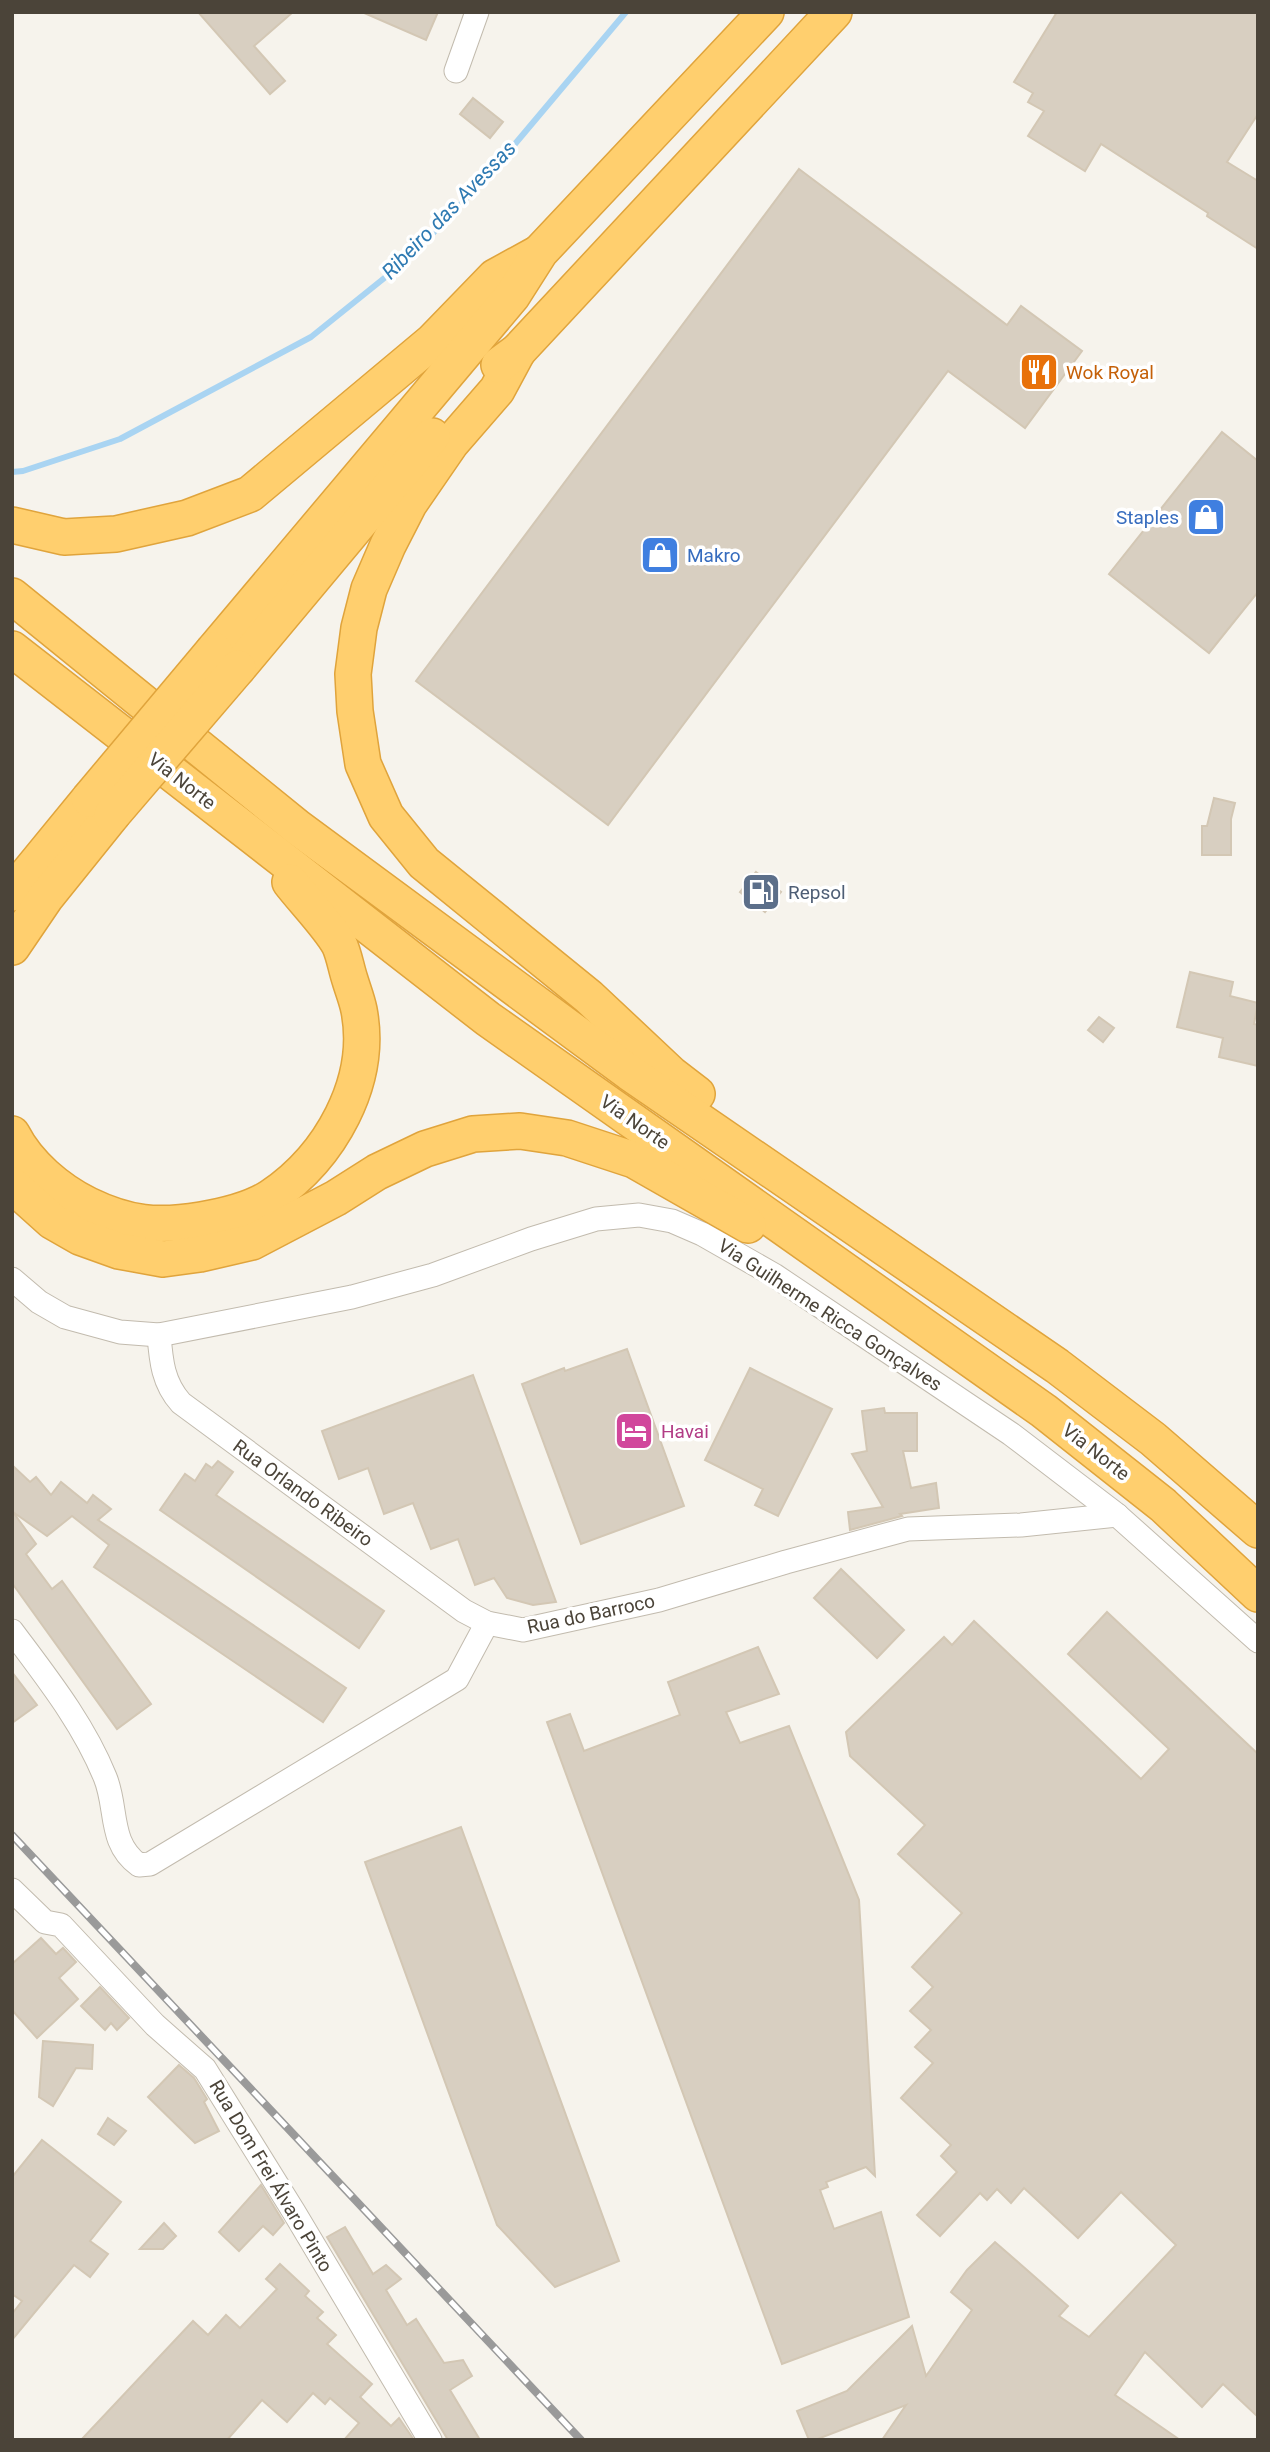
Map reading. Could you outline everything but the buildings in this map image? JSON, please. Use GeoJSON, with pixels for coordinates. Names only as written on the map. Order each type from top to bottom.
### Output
{"type":"FeatureCollection","features":[{"type":"Feature","properties":{"kind":"highway"},"geometry":{"type":"LineString","coordinates":[[226,659],[512,296],[540,252],[766,12]]}},
{"type":"Feature","properties":{"kind":"highway"},"geometry":{"type":"LineString","coordinates":[[12,893],[100,807],[226,659],[479,380],[518,351],[825,22]]}},
{"type":"Feature","properties":{"kind":"highway"},"geometry":{"type":"LineString","coordinates":[[12,525],[64,537],[116,534],[187,518],[250,494],[433,341],[495,276],[540,252]]}},
{"type":"Feature","properties":{"kind":"highway"},"geometry":{"type":"LineString","coordinates":[[518,351],[496,390],[451,443],[410,504],[369,589],[359,628],[353,674],[355,711],[363,764],[386,816],[424,863],[589,997],[671,1074],[978,1312]]}},
{"type":"Feature","properties":{"kind":"highway","name":"Via Norte"},"geometry":{"type":"LineString","coordinates":[[12,596],[297,827],[630,1073],[1057,1366],[1153,1439],[1258,1530]]}},
{"type":"Feature","properties":{"kind":"highway","name":"Via Norte"},"geometry":{"type":"LineString","coordinates":[[12,649],[488,1019],[1044,1411],[1163,1505],[1258,1594]]}},
{"type":"Feature","properties":{"kind":"highway"},"geometry":{"type":"LineString","coordinates":[[12,947],[46,897],[100,807]]}},
{"type":"Feature","properties":{"kind":"highway"},"geometry":{"type":"LineString","coordinates":[[12,1133],[33,1163],[57,1186],[101,1211],[144,1224],[173,1224],[236,1213],[270,1198],[296,1178],[321,1152],[341,1119],[353,1089],[360,1056],[359,1012],[339,944],[255,838]]}},
{"type":"Feature","properties":{"kind":"highway"},"geometry":{"type":"LineString","coordinates":[[12,1185],[52,1221],[80,1237],[119,1251],[163,1259],[252,1242],[336,1198],[377,1172],[425,1149],[473,1134],[520,1131],[566,1138],[634,1160],[733,1218],[877,1292]]}},
{"type":"Feature","properties":{"kind":"street"},"geometry":{"type":"LineString","coordinates":[[456,71],[477,12]]}},
{"type":"Feature","properties":{"kind":"street","name":"Via Guilherme Ricca Gonçalves"},"geometry":{"type":"LineString","coordinates":[[12,1279],[39,1302],[65,1317],[120,1332],[159,1335],[352,1297],[433,1275],[531,1239],[596,1219],[639,1215],[672,1221],[702,1234],[775,1275],[1011,1434],[1118,1515],[1258,1641]]}},
{"type":"Feature","properties":{"kind":"street","name":"Rua Orlando Ribeiro"},"geometry":{"type":"LineString","coordinates":[[159,1335],[160,1357],[166,1381],[172,1394],[181,1403],[464,1611],[488,1623]]}},
{"type":"Feature","properties":{"kind":"street","name":"Rua do Barroco"},"geometry":{"type":"LineString","coordinates":[[488,1623],[523,1630],[659,1600],[908,1529],[1021,1525],[1118,1515]]}},
{"type":"Feature","properties":{"kind":"street"},"geometry":{"type":"LineString","coordinates":[[12,1630],[79,1722],[107,1779],[120,1845],[139,1865],[150,1864],[457,1679],[488,1623]]}},
{"type":"Feature","properties":{"kind":"street","name":"Rua Dom Frei Álvaro Pinto"},"geometry":{"type":"LineString","coordinates":[[12,1890],[45,1922],[61,1925],[155,2025],[205,2069],[223,2094],[430,2440]]}},
{"type":"Feature","properties":{"kind":"waterway","name":"Ribeiro das Avessas"},"geometry":{"type":"LineString","coordinates":[[12,472],[23,471],[120,439],[311,337],[408,259],[488,176],[626,12]]}},
{"type":"Feature","properties":{"kind":"railway"},"geometry":{"type":"LineString","coordinates":[[12,1835],[581,2440]]}},
{"type":"Feature","properties":{"kind":"place","name":"Wok Royal"},"geometry":{"type":"Point","coordinates":[1039,372]}},
{"type":"Feature","properties":{"kind":"place","name":"Staples"},"geometry":{"type":"Point","coordinates":[1206,517]}},
{"type":"Feature","properties":{"kind":"place","name":"Makro"},"geometry":{"type":"Point","coordinates":[660,555]}},
{"type":"Feature","properties":{"kind":"place","name":"Repsol"},"geometry":{"type":"Point","coordinates":[761,892]}},
{"type":"Feature","properties":{"kind":"place","name":"Havai"},"geometry":{"type":"Point","coordinates":[634,1431]}}]}
